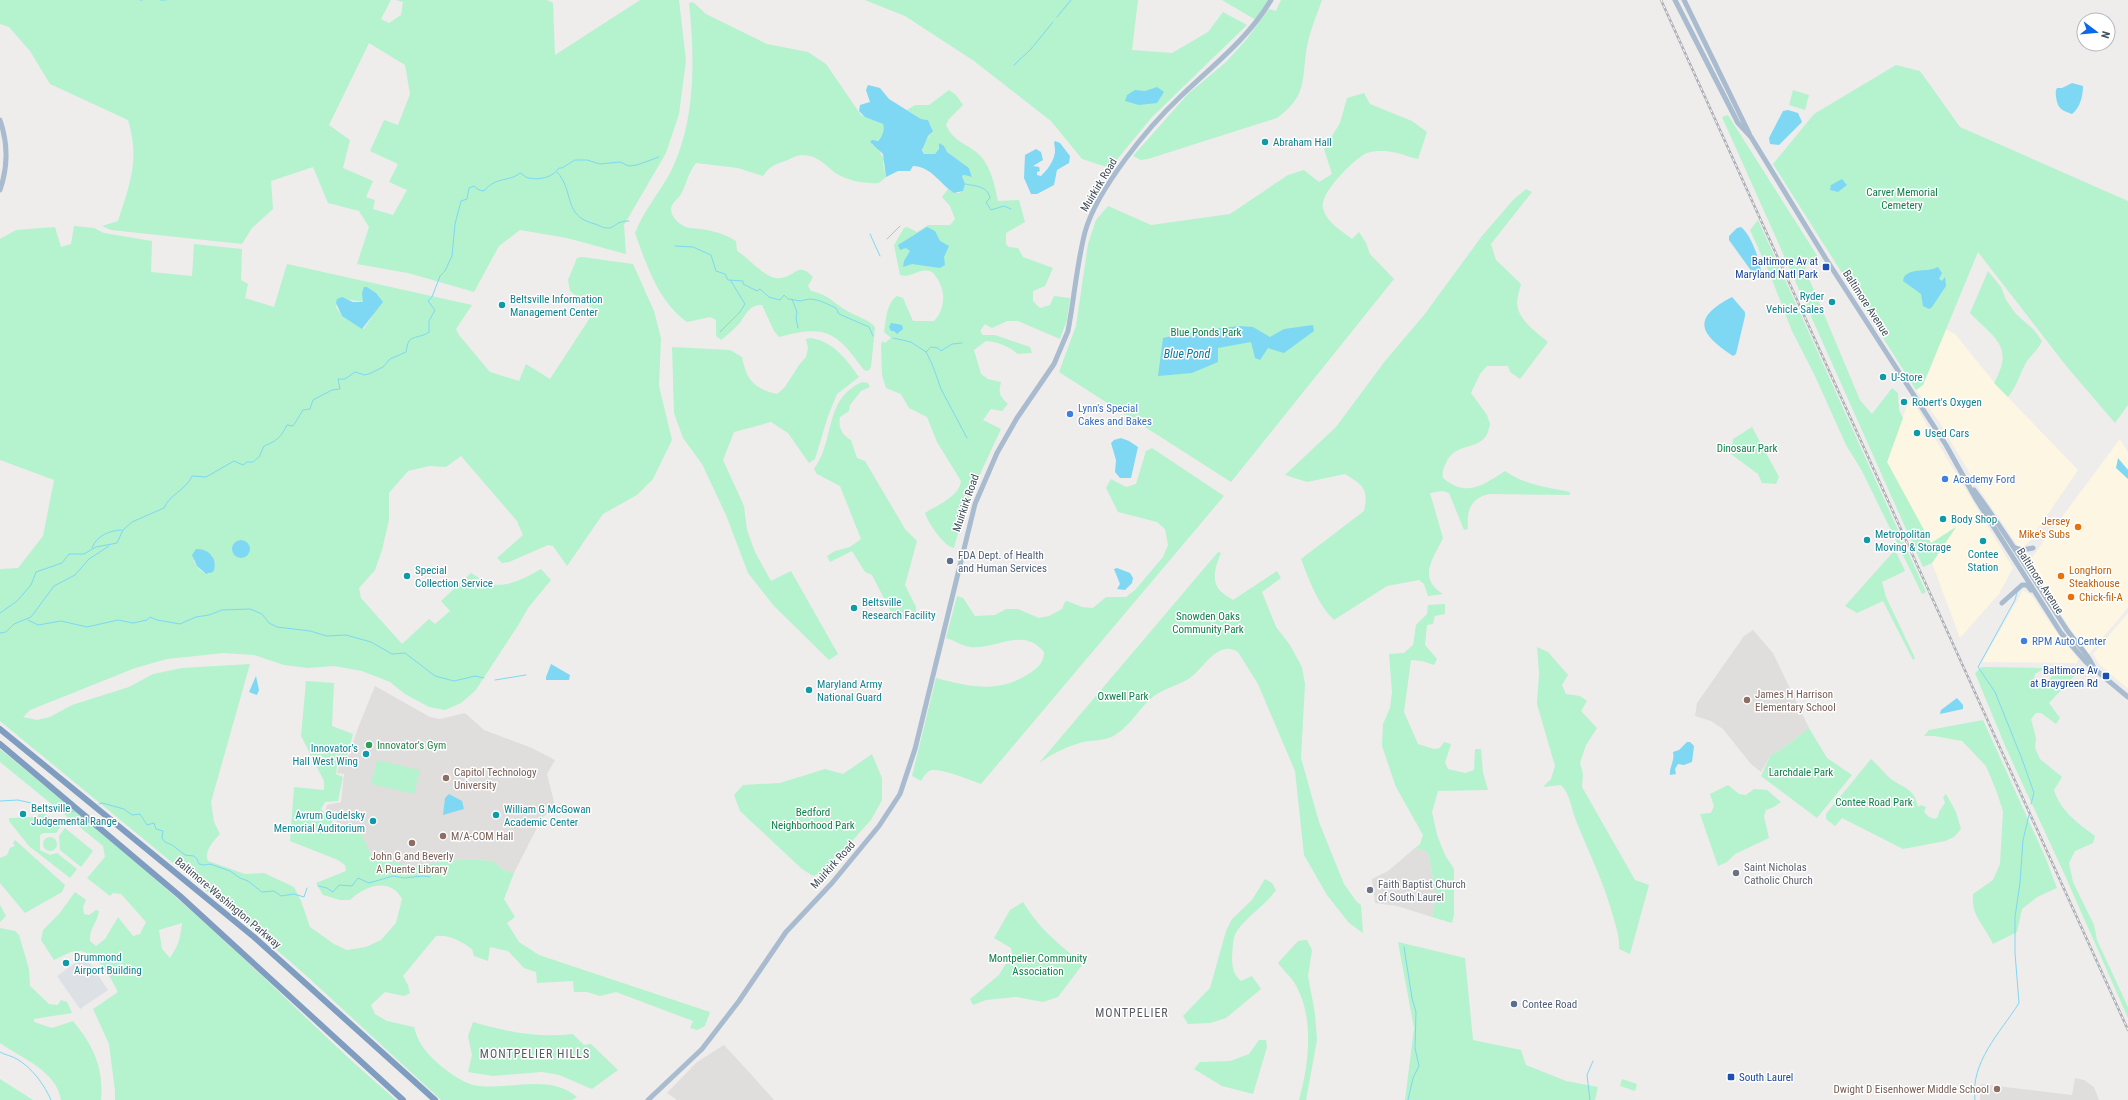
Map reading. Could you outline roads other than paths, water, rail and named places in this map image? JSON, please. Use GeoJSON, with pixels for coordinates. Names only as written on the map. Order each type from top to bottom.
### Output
{"type":"FeatureCollection","features":[{"type":"Feature","properties":{"kind":"highway","name":"Baltimore-Washington Parkway"},"geometry":{"type":"LineString","coordinates":[[0,729],[249,933],[435,1100]]}},
{"type":"Feature","properties":{"kind":"highway"},"geometry":{"type":"LineString","coordinates":[[0,744],[180,896],[403,1100]]}},
{"type":"Feature","properties":{"kind":"main road","name":"Muirkirk Road"},"geometry":{"type":"LineString","coordinates":[[648,1100],[702,1049],[739,1001],[786,932],[860,850],[897,800],[907,777],[975,504],[997,454],[1017,418],[1049,374],[1064,344],[1070,324],[1082,246],[1092,214],[1117,172],[1144,136],[1180,97],[1229,52],[1271,0]]}},
{"type":"Feature","properties":{"kind":"main road","name":"Baltimore Avenue"},"geometry":{"type":"LineString","coordinates":[[1675,0],[1738,124],[1751,137]]}},
{"type":"Feature","properties":{"kind":"main road","name":"Baltimore Avenue"},"geometry":{"type":"LineString","coordinates":[[1684,0],[1751,137],[1966,480],[2014,548],[2093,666]]}},
{"type":"Feature","properties":{"kind":"main road"},"geometry":{"type":"LineString","coordinates":[[0,120],[6,152],[4,173],[0,190]]}},
{"type":"Feature","properties":{"kind":"main road","name":"Baltimore Avenue"},"geometry":{"type":"LineString","coordinates":[[1966,480],[1976,499],[2061,633],[2086,662],[2093,666],[2128,697]]}},
{"type":"Feature","properties":{"kind":"main road"},"geometry":{"type":"LineString","coordinates":[[2014,548],[2022,550],[2033,548]]}},
{"type":"Feature","properties":{"kind":"main road"},"geometry":{"type":"LineString","coordinates":[[2002,603],[2016,589],[2024,584],[2029,587],[2044,607]]}},
{"type":"Feature","properties":{"kind":"main road"},"geometry":{"type":"LineString","coordinates":[[2061,633],[2067,635],[2077,644]]}},
{"type":"Feature","properties":{"kind":"water"},"geometry":{"type":"Polygon","coordinates":[[[2072,83],[2083,86],[2080,102],[2072,114],[2059,107],[2056,92],[2057,88],[2062,88],[2072,83]]]}},
{"type":"Feature","properties":{"kind":"water"},"geometry":{"type":"Polygon","coordinates":[[[868,85],[880,88],[889,99],[921,119],[928,120],[933,131],[928,136],[922,150],[924,154],[935,154],[939,149],[939,143],[944,146],[947,152],[969,168],[972,177],[962,176],[965,184],[963,191],[954,193],[930,172],[920,167],[913,166],[910,171],[898,171],[886,177],[883,154],[870,142],[872,140],[878,141],[882,135],[884,126],[883,124],[865,117],[859,111],[860,105],[870,102],[866,90],[868,85]]]}},
{"type":"Feature","properties":{"kind":"water"},"geometry":{"type":"Polygon","coordinates":[[[1157,87],[1164,92],[1157,103],[1139,105],[1125,101],[1127,95],[1135,90],[1145,91],[1157,87]]]}},
{"type":"Feature","properties":{"kind":"water"},"geometry":{"type":"Polygon","coordinates":[[[1788,110],[1798,113],[1802,122],[1779,145],[1770,144],[1769,138],[1783,111],[1788,110]]]}},
{"type":"Feature","properties":{"kind":"water"},"geometry":{"type":"Polygon","coordinates":[[[1055,141],[1060,143],[1070,156],[1069,163],[1057,170],[1054,185],[1037,194],[1031,194],[1024,178],[1025,155],[1036,149],[1041,152],[1043,160],[1033,166],[1039,167],[1040,171],[1037,172],[1037,175],[1041,176],[1054,157],[1055,141]]]}},
{"type":"Feature","properties":{"kind":"water"},"geometry":{"type":"Polygon","coordinates":[[[1842,179],[1847,185],[1838,192],[1830,190],[1831,185],[1842,179]]]}},
{"type":"Feature","properties":{"kind":"water"},"geometry":{"type":"Polygon","coordinates":[[[927,227],[935,231],[940,241],[949,246],[944,257],[945,265],[940,268],[912,264],[903,267],[904,261],[910,251],[906,248],[900,250],[898,245],[927,227]]]}},
{"type":"Feature","properties":{"kind":"water"},"geometry":{"type":"Polygon","coordinates":[[[1741,227],[1748,235],[1756,253],[1761,271],[1759,275],[1752,272],[1729,240],[1729,236],[1737,228],[1741,227]]]}},
{"type":"Feature","properties":{"kind":"water"},"geometry":{"type":"Polygon","coordinates":[[[1938,267],[1942,273],[1939,279],[1942,281],[1945,277],[1946,286],[1932,307],[1929,309],[1923,306],[1921,294],[1903,281],[1904,277],[1911,272],[1929,270],[1938,267]]]}},
{"type":"Feature","properties":{"kind":"water"},"geometry":{"type":"Polygon","coordinates":[[[364,287],[367,287],[376,293],[383,302],[362,329],[342,316],[336,303],[337,299],[342,297],[353,302],[363,302],[362,293],[364,287]]]}},
{"type":"Feature","properties":{"kind":"water"},"geometry":{"type":"Polygon","coordinates":[[[1732,297],[1745,312],[1736,354],[1733,356],[1712,340],[1704,326],[1710,312],[1732,297]]]}},
{"type":"Feature","properties":{"kind":"water"},"geometry":{"type":"Polygon","coordinates":[[[891,323],[902,325],[903,329],[897,334],[894,331],[891,331],[889,327],[891,323]]]}},
{"type":"Feature","properties":{"kind":"water","name":"Blue Pond"},"geometry":{"type":"Polygon","coordinates":[[[1313,325],[1314,331],[1284,353],[1268,348],[1260,360],[1255,358],[1251,342],[1218,348],[1218,362],[1192,373],[1158,376],[1163,338],[1190,332],[1239,326],[1253,327],[1270,337],[1284,329],[1313,325]]]}},
{"type":"Feature","properties":{"kind":"water"},"geometry":{"type":"Polygon","coordinates":[[[1121,438],[1138,447],[1131,478],[1120,478],[1115,472],[1116,460],[1111,443],[1114,440],[1121,438]]]}},
{"type":"Feature","properties":{"kind":"water"},"geometry":{"type":"Polygon","coordinates":[[[2118,458],[2128,470],[2128,479],[2116,468],[2118,458]]]}},
{"type":"Feature","properties":{"kind":"water"},"geometry":{"type":"Polygon","coordinates":[[[241,540],[247,543],[250,549],[247,555],[241,558],[235,555],[232,549],[235,543],[241,540]]]}},
{"type":"Feature","properties":{"kind":"water"},"geometry":{"type":"Polygon","coordinates":[[[196,549],[205,550],[212,556],[215,563],[213,572],[206,574],[197,566],[192,555],[196,549]]]}},
{"type":"Feature","properties":{"kind":"water"},"geometry":{"type":"Polygon","coordinates":[[[1117,568],[1130,573],[1133,578],[1132,583],[1125,590],[1117,589],[1120,584],[1114,569],[1117,568]]]}},
{"type":"Feature","properties":{"kind":"water"},"geometry":{"type":"Polygon","coordinates":[[[551,664],[570,675],[569,680],[546,680],[551,664]]]}},
{"type":"Feature","properties":{"kind":"water"},"geometry":{"type":"Polygon","coordinates":[[[256,676],[259,690],[257,695],[249,692],[256,676]]]}},
{"type":"Feature","properties":{"kind":"water"},"geometry":{"type":"Polygon","coordinates":[[[1957,698],[1963,705],[1963,709],[1940,714],[1941,710],[1957,698]]]}},
{"type":"Feature","properties":{"kind":"water"},"geometry":{"type":"Polygon","coordinates":[[[1687,742],[1690,742],[1694,746],[1692,762],[1684,765],[1678,764],[1675,769],[1676,774],[1670,775],[1673,752],[1679,750],[1687,742]]]}},
{"type":"Feature","properties":{"kind":"water"},"geometry":{"type":"Polygon","coordinates":[[[449,794],[462,801],[464,809],[443,815],[445,798],[449,794]]]}},
{"type":"Feature","properties":{"kind":"waterway"},"geometry":{"type":"LineString","coordinates":[[160,0],[166,0]]}},
{"type":"Feature","properties":{"kind":"waterway"},"geometry":{"type":"LineString","coordinates":[[1057,17],[1071,0]]}},
{"type":"Feature","properties":{"kind":"waterway"},"geometry":{"type":"LineString","coordinates":[[1014,65],[1031,49],[1053,22]]}},
{"type":"Feature","properties":{"kind":"waterway"},"geometry":{"type":"LineString","coordinates":[[0,613],[17,601],[31,585],[36,572],[62,563],[69,554],[84,554],[96,547],[117,543],[123,530],[132,522],[164,508],[166,503],[186,485],[192,476],[206,477],[234,461],[243,465],[247,462],[253,462],[259,457],[264,446],[278,438],[283,433],[287,425],[293,426],[303,410],[310,409],[313,400],[332,390],[340,389],[338,379],[345,379],[355,372],[365,375],[383,367],[390,359],[406,352],[408,342],[411,339],[429,332],[429,321],[435,310],[428,301],[432,297],[440,276],[445,271],[452,256],[455,224],[461,201],[467,199],[469,188],[474,186],[479,190],[484,191],[493,183],[512,178],[520,173],[528,178],[545,178],[553,174],[559,168],[562,168],[575,160],[587,160],[600,164],[620,162],[629,166],[637,165],[659,157]]}},
{"type":"Feature","properties":{"kind":"waterway"},"geometry":{"type":"LineString","coordinates":[[557,172],[566,187],[573,209],[585,220],[607,228],[621,222],[629,221]]}},
{"type":"Feature","properties":{"kind":"waterway"},"geometry":{"type":"LineString","coordinates":[[965,184],[977,186],[987,191],[990,198],[986,202],[991,210],[1004,206],[1011,209]]}},
{"type":"Feature","properties":{"kind":"waterway"},"geometry":{"type":"LineString","coordinates":[[887,239],[900,226]]}},
{"type":"Feature","properties":{"kind":"waterway"},"geometry":{"type":"LineString","coordinates":[[870,234],[880,256]]}},
{"type":"Feature","properties":{"kind":"waterway"},"geometry":{"type":"LineString","coordinates":[[675,246],[693,247],[711,255],[716,271],[725,274],[728,280],[743,281],[743,284],[757,291],[760,289],[769,297],[780,300],[784,295],[788,299],[801,301],[814,299],[836,308],[839,314],[869,327],[873,336]]}},
{"type":"Feature","properties":{"kind":"waterway"},"geometry":{"type":"LineString","coordinates":[[720,332],[740,312],[745,304],[731,281]]}},
{"type":"Feature","properties":{"kind":"waterway"},"geometry":{"type":"LineString","coordinates":[[792,299],[797,312],[796,318],[798,328]]}},
{"type":"Feature","properties":{"kind":"waterway"},"geometry":{"type":"LineString","coordinates":[[893,338],[911,342],[926,352],[931,347],[938,348],[941,351],[952,344],[962,343]]}},
{"type":"Feature","properties":{"kind":"waterway"},"geometry":{"type":"LineString","coordinates":[[926,352],[933,366],[941,389],[967,438]]}},
{"type":"Feature","properties":{"kind":"waterway"},"geometry":{"type":"LineString","coordinates":[[92,548],[97,540],[104,534],[122,530]]}},
{"type":"Feature","properties":{"kind":"waterway"},"geometry":{"type":"LineString","coordinates":[[0,633],[6,632],[14,624],[31,617],[54,586],[75,575],[89,559],[109,546]]}},
{"type":"Feature","properties":{"kind":"waterway"},"geometry":{"type":"LineString","coordinates":[[2017,592],[2015,600],[1978,667],[1995,692],[2022,759],[2034,793],[2031,804]]}},
{"type":"Feature","properties":{"kind":"waterway"},"geometry":{"type":"LineString","coordinates":[[28,620],[38,625],[61,621],[87,627],[118,620],[133,623],[147,620],[150,617],[157,620],[180,624],[196,617],[209,615],[222,610],[250,609],[262,614],[269,623],[277,627],[310,631],[327,636],[346,635],[371,642],[392,654],[405,653],[435,676],[454,681],[475,676],[484,678]]}},
{"type":"Feature","properties":{"kind":"waterway"},"geometry":{"type":"LineString","coordinates":[[495,680],[526,675]]}},
{"type":"Feature","properties":{"kind":"waterway"},"geometry":{"type":"LineString","coordinates":[[0,801],[18,800],[31,803]]}},
{"type":"Feature","properties":{"kind":"waterway"},"geometry":{"type":"LineString","coordinates":[[99,804],[102,803],[124,809],[132,815],[140,814],[147,825],[154,823],[156,829],[163,831],[162,838],[165,842],[172,845],[185,855],[194,856],[199,864],[210,864],[230,871],[240,878],[248,881],[262,892],[274,891],[281,896],[294,894],[304,897],[307,888]]}},
{"type":"Feature","properties":{"kind":"waterway"},"geometry":{"type":"LineString","coordinates":[[53,809],[67,813],[74,811]]}},
{"type":"Feature","properties":{"kind":"waterway"},"geometry":{"type":"LineString","coordinates":[[1975,1100],[1977,1073],[1982,1061],[1995,1037],[2019,1003],[2015,953],[2015,917],[2020,883],[2023,840],[2029,815]]}},
{"type":"Feature","properties":{"kind":"waterway"},"geometry":{"type":"LineString","coordinates":[[318,886],[327,888],[333,892],[339,885],[352,886],[358,878],[369,883],[393,876],[404,878],[423,876],[430,877]]}},
{"type":"Feature","properties":{"kind":"waterway"},"geometry":{"type":"LineString","coordinates":[[1404,947],[1412,998],[1416,1012],[1415,1048],[1419,1066],[1413,1078],[1408,1100]]}},
{"type":"Feature","properties":{"kind":"waterway"},"geometry":{"type":"LineString","coordinates":[[0,1052],[17,1059],[28,1067],[41,1082],[51,1100]]}},
{"type":"Feature","properties":{"kind":"waterway"},"geometry":{"type":"LineString","coordinates":[[1590,1100],[1587,1075],[1593,1061]]}},
{"type":"Feature","properties":{"kind":"railway"},"geometry":{"type":"LineString","coordinates":[[1661,0],[2128,1030]]}},
{"type":"Feature","properties":{"kind":"place","name":"Abraham Hall"},"geometry":{"type":"Point","coordinates":[1265,142]}},
{"type":"Feature","properties":{"kind":"place","name":"Baltimore Av at Maryland Natl Park"},"geometry":{"type":"Point","coordinates":[1826,267]}},
{"type":"Feature","properties":{"kind":"place","name":"Ryder Vehicle Sales"},"geometry":{"type":"Point","coordinates":[1832,302]}},
{"type":"Feature","properties":{"kind":"place","name":"Beltsville Information Management Center"},"geometry":{"type":"Point","coordinates":[502,305]}},
{"type":"Feature","properties":{"kind":"place","name":"U-Store"},"geometry":{"type":"Point","coordinates":[1883,377]}},
{"type":"Feature","properties":{"kind":"place","name":"Robert's Oxygen"},"geometry":{"type":"Point","coordinates":[1904,402]}},
{"type":"Feature","properties":{"kind":"place","name":"Lynn's Special Cakes and Bakes"},"geometry":{"type":"Point","coordinates":[1070,414]}},
{"type":"Feature","properties":{"kind":"place","name":"Used Cars"},"geometry":{"type":"Point","coordinates":[1917,433]}},
{"type":"Feature","properties":{"kind":"place","name":"Academy Ford"},"geometry":{"type":"Point","coordinates":[1945,479]}},
{"type":"Feature","properties":{"kind":"place","name":"Body Shop"},"geometry":{"type":"Point","coordinates":[1943,519]}},
{"type":"Feature","properties":{"kind":"place","name":"Jersey Mike's Subs"},"geometry":{"type":"Point","coordinates":[2078,527]}},
{"type":"Feature","properties":{"kind":"place","name":"Metropolitan Moving & Storage"},"geometry":{"type":"Point","coordinates":[1867,540]}},
{"type":"Feature","properties":{"kind":"place","name":"Contee Station"},"geometry":{"type":"Point","coordinates":[1983,541]}},
{"type":"Feature","properties":{"kind":"place","name":"FDA Dept. of Health and Human Services"},"geometry":{"type":"Point","coordinates":[950,561]}},
{"type":"Feature","properties":{"kind":"place","name":"Special Collection Service"},"geometry":{"type":"Point","coordinates":[407,576]}},
{"type":"Feature","properties":{"kind":"place","name":"LongHorn Steakhouse"},"geometry":{"type":"Point","coordinates":[2061,576]}},
{"type":"Feature","properties":{"kind":"place","name":"Chick-fil-A"},"geometry":{"type":"Point","coordinates":[2071,597]}},
{"type":"Feature","properties":{"kind":"place","name":"Beltsville Research Facility"},"geometry":{"type":"Point","coordinates":[854,608]}},
{"type":"Feature","properties":{"kind":"place","name":"RPM Auto Center"},"geometry":{"type":"Point","coordinates":[2024,641]}},
{"type":"Feature","properties":{"kind":"place","name":"Baltimore Av at Braygreen Rd"},"geometry":{"type":"Point","coordinates":[2106,676]}},
{"type":"Feature","properties":{"kind":"place","name":"Maryland Army National Guard"},"geometry":{"type":"Point","coordinates":[809,690]}},
{"type":"Feature","properties":{"kind":"place","name":"James H Harrison Elementary School"},"geometry":{"type":"Point","coordinates":[1747,700]}},
{"type":"Feature","properties":{"kind":"place","name":"Innovator's Gym"},"geometry":{"type":"Point","coordinates":[369,745]}},
{"type":"Feature","properties":{"kind":"place","name":"Innovator's Hall West Wing"},"geometry":{"type":"Point","coordinates":[366,754]}},
{"type":"Feature","properties":{"kind":"place","name":"Capitol Technology University"},"geometry":{"type":"Point","coordinates":[446,778]}},
{"type":"Feature","properties":{"kind":"place","name":"Beltsville Judgemental Range"},"geometry":{"type":"Point","coordinates":[23,814]}},
{"type":"Feature","properties":{"kind":"place","name":"William G McGowan Academic Center"},"geometry":{"type":"Point","coordinates":[496,815]}},
{"type":"Feature","properties":{"kind":"place","name":"Avrum Gudelsky Memorial Auditorium"},"geometry":{"type":"Point","coordinates":[373,821]}},
{"type":"Feature","properties":{"kind":"place","name":"M/A-COM Hall"},"geometry":{"type":"Point","coordinates":[443,836]}},
{"type":"Feature","properties":{"kind":"place","name":"John G and Beverly A Puente Library"},"geometry":{"type":"Point","coordinates":[412,843]}},
{"type":"Feature","properties":{"kind":"place","name":"Saint Nicholas Catholic Church"},"geometry":{"type":"Point","coordinates":[1736,873]}},
{"type":"Feature","properties":{"kind":"place","name":"Faith Baptist Church of South Laurel"},"geometry":{"type":"Point","coordinates":[1370,890]}},
{"type":"Feature","properties":{"kind":"place","name":"Drummond Airport Building"},"geometry":{"type":"Point","coordinates":[66,963]}},
{"type":"Feature","properties":{"kind":"place","name":"Contee Road"},"geometry":{"type":"Point","coordinates":[1514,1004]}},
{"type":"Feature","properties":{"kind":"place","name":"South Laurel"},"geometry":{"type":"Point","coordinates":[1731,1077]}},
{"type":"Feature","properties":{"kind":"place","name":"Dwight D Eisenhower Middle School"},"geometry":{"type":"Point","coordinates":[1997,1089]}},
{"type":"Feature","properties":{"kind":"district","name":"MONTPELIER"},"geometry":{"type":"Point","coordinates":[1132,1013]}},
{"type":"Feature","properties":{"kind":"district","name":"MONTPELIER HILLS"},"geometry":{"type":"Point","coordinates":[535,1054]}},
{"type":"Feature","properties":{"kind":"park label","name":"Carver Memorial Cemetery"},"geometry":{"type":"Point","coordinates":[1902,198]}},
{"type":"Feature","properties":{"kind":"park label","name":"Blue Ponds Park"},"geometry":{"type":"Point","coordinates":[1206,332]}},
{"type":"Feature","properties":{"kind":"park label","name":"Dinosaur Park"},"geometry":{"type":"Point","coordinates":[1747,448]}},
{"type":"Feature","properties":{"kind":"park label","name":"Snowden Oaks Community Park"},"geometry":{"type":"Point","coordinates":[1208,622]}},
{"type":"Feature","properties":{"kind":"park label","name":"Oxwell Park"},"geometry":{"type":"Point","coordinates":[1123,696]}},
{"type":"Feature","properties":{"kind":"park label","name":"Larchdale Park"},"geometry":{"type":"Point","coordinates":[1801,772]}},
{"type":"Feature","properties":{"kind":"park label","name":"Contee Road Park"},"geometry":{"type":"Point","coordinates":[1874,802]}},
{"type":"Feature","properties":{"kind":"park label","name":"Bedford Neighborhood Park"},"geometry":{"type":"Point","coordinates":[813,818]}},
{"type":"Feature","properties":{"kind":"park label","name":"Montpelier Community Association"},"geometry":{"type":"Point","coordinates":[1038,964]}}]}
